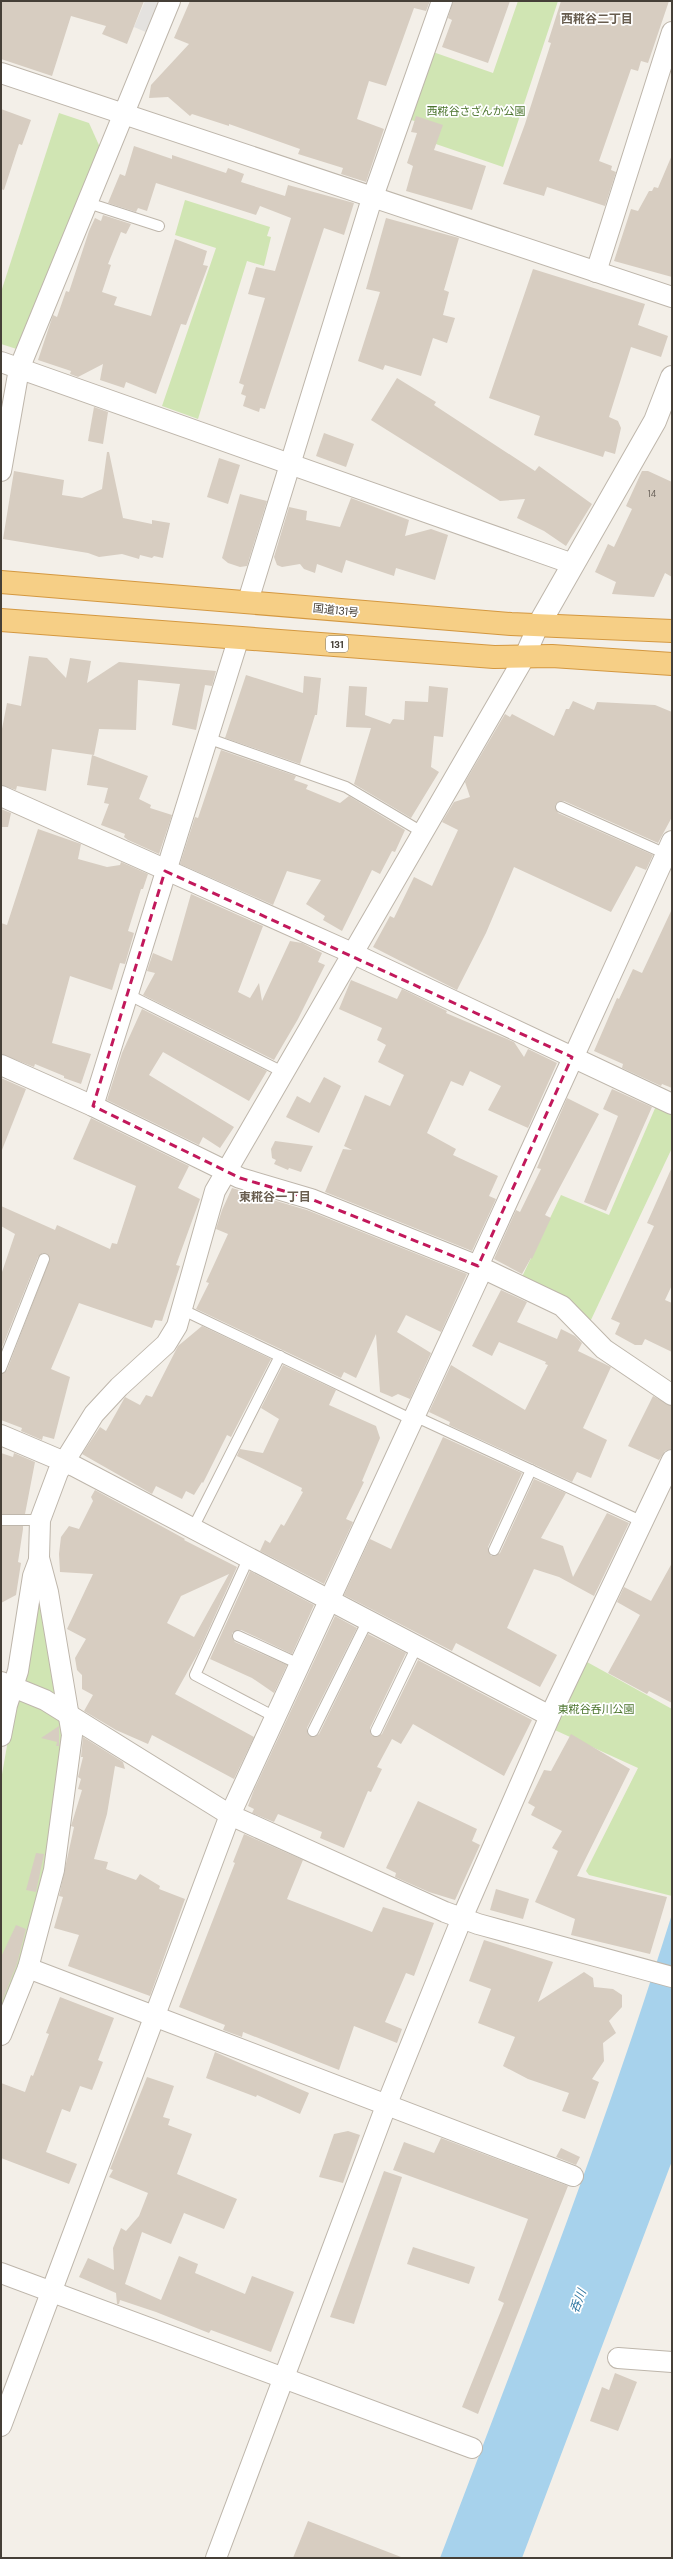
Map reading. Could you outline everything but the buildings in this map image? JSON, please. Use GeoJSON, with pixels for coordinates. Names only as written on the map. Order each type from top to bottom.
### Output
{"type":"FeatureCollection","features":[{"type":"Feature","properties":{"kind":"highway","name":"国道131号"},"geometry":{"type":"LineString","coordinates":[[1,582],[248,601],[538,626],[672,631]]}},
{"type":"Feature","properties":{"kind":"highway","name":"131"},"geometry":{"type":"LineString","coordinates":[[1,620],[524,658],[552,656],[672,664]]}},
{"type":"Feature","properties":{"kind":"street"},"geometry":{"type":"LineString","coordinates":[[1,471],[20,369],[170,1]]}},
{"type":"Feature","properties":{"kind":"street"},"geometry":{"type":"LineString","coordinates":[[248,601],[372,198],[442,1]]}},
{"type":"Feature","properties":{"kind":"street"},"geometry":{"type":"LineString","coordinates":[[596,272],[672,32]]}},
{"type":"Feature","properties":{"kind":"street"},"geometry":{"type":"LineString","coordinates":[[1,73],[125,113],[372,198],[672,296]]}},
{"type":"Feature","properties":{"kind":"street"},"geometry":{"type":"LineString","coordinates":[[1,362],[289,465],[573,564]]}},
{"type":"Feature","properties":{"kind":"street"},"geometry":{"type":"LineString","coordinates":[[1,2035],[28,1968],[54,1870],[72,1735],[48,1592],[39,1558],[40,1520],[58,1472],[94,1414],[119,1387],[166,1344],[178,1326],[215,1191],[524,658],[538,626],[655,421],[672,377]]}},
{"type":"Feature","properties":{"kind":"street"},"geometry":{"type":"LineString","coordinates":[[93,1106],[239,637]]}},
{"type":"Feature","properties":{"kind":"street"},"geometry":{"type":"LineString","coordinates":[[1,796],[165,871],[352,953],[672,1104]]}},
{"type":"Feature","properties":{"kind":"street"},"geometry":{"type":"LineString","coordinates":[[1,2426],[230,1814],[413,1420],[572,1057],[669,848]]}},
{"type":"Feature","properties":{"kind":"street"},"geometry":{"type":"LineString","coordinates":[[1,1065],[93,1106],[227,1170],[240,1178],[311,1199],[481,1267],[562,1306],[604,1349],[672,1395]]}},
{"type":"Feature","properties":{"kind":"street"},"geometry":{"type":"LineString","coordinates":[[1,1435],[64,1461],[330,1599],[550,1716]]}},
{"type":"Feature","properties":{"kind":"street"},"geometry":{"type":"LineString","coordinates":[[216,2558],[282,2378],[386,2106],[462,1918],[550,1716],[672,1460]]}},
{"type":"Feature","properties":{"kind":"street"},"geometry":{"type":"LineString","coordinates":[[1,1736],[7,1684],[18,1671],[33,1576],[39,1558]]}},
{"type":"Feature","properties":{"kind":"street"},"geometry":{"type":"LineString","coordinates":[[7,1684],[45,1700],[230,1814],[462,1918],[672,1977]]}},
{"type":"Feature","properties":{"kind":"street"},"geometry":{"type":"LineString","coordinates":[[28,1968],[154,2015],[386,2106],[573,2176]]}},
{"type":"Feature","properties":{"kind":"street"},"geometry":{"type":"LineString","coordinates":[[1,2273],[472,2448]]}},
{"type":"Feature","properties":{"kind":"street"},"geometry":{"type":"LineString","coordinates":[[618,2358],[672,2362]]}},
{"type":"Feature","properties":{"kind":"lane"},"geometry":{"type":"LineString","coordinates":[[88,203],[159,226]]}},
{"type":"Feature","properties":{"kind":"lane"},"geometry":{"type":"LineString","coordinates":[[207,738],[346,787],[422,832]]}},
{"type":"Feature","properties":{"kind":"lane"},"geometry":{"type":"LineString","coordinates":[[561,807],[669,848]]}},
{"type":"Feature","properties":{"kind":"lane"},"geometry":{"type":"LineString","coordinates":[[127,994],[283,1072]]}},
{"type":"Feature","properties":{"kind":"lane"},"geometry":{"type":"LineString","coordinates":[[1,1368],[44,1259]]}},
{"type":"Feature","properties":{"kind":"lane"},"geometry":{"type":"LineString","coordinates":[[183,1310],[413,1420],[423,1420],[642,1522]]}},
{"type":"Feature","properties":{"kind":"lane"},"geometry":{"type":"LineString","coordinates":[[194,1528],[280,1356]]}},
{"type":"Feature","properties":{"kind":"lane"},"geometry":{"type":"LineString","coordinates":[[494,1550],[532,1470]]}},
{"type":"Feature","properties":{"kind":"lane"},"geometry":{"type":"LineString","coordinates":[[1,1520],[40,1520]]}},
{"type":"Feature","properties":{"kind":"lane"},"geometry":{"type":"LineString","coordinates":[[249,1557],[195,1675],[275,1718]]}},
{"type":"Feature","properties":{"kind":"lane"},"geometry":{"type":"LineString","coordinates":[[314,1731],[368,1620]]}},
{"type":"Feature","properties":{"kind":"lane"},"geometry":{"type":"LineString","coordinates":[[238,1636],[299,1664]]}},
{"type":"Feature","properties":{"kind":"lane"},"geometry":{"type":"LineString","coordinates":[[376,1731],[417,1646]]}},
{"type":"Feature","properties":{"kind":"highlighted area"},"geometry":{"type":"Polygon","coordinates":[[[165,871],[572,1057],[478,1266],[311,1199],[240,1178],[93,1106],[165,871]]]}},
{"type":"Feature","properties":{"kind":"green space","name":"西糀谷さざんか公園"},"geometry":{"type":"Polygon","coordinates":[[[518,1],[558,1],[503,167],[433,143],[438,127],[407,119],[433,52],[493,73],[518,1]]]}},
{"type":"Feature","properties":{"kind":"green space"},"geometry":{"type":"Polygon","coordinates":[[[59,113],[89,123],[103,154],[23,351],[1,344],[1,292],[59,113]]]}},
{"type":"Feature","properties":{"kind":"green space"},"geometry":{"type":"Polygon","coordinates":[[[185,200],[270,227],[267,236],[271,237],[264,266],[247,261],[198,419],[162,406],[216,248],[175,235],[185,200]]]}},
{"type":"Feature","properties":{"kind":"green space"},"geometry":{"type":"Polygon","coordinates":[[[656,1106],[672,1113],[672,1148],[590,1322],[521,1279],[561,1195],[609,1215],[656,1106]]]}},
{"type":"Feature","properties":{"kind":"green space"},"geometry":{"type":"Polygon","coordinates":[[[36,1580],[65,1717],[42,1899],[1,2018],[1,1780],[36,1580]]]}},
{"type":"Feature","properties":{"kind":"green space","name":"東糀谷呑川公園"},"geometry":{"type":"Polygon","coordinates":[[[578,1657],[672,1709],[672,1896],[589,1875],[586,1871],[638,1768],[546,1726],[578,1657]]]}},
{"type":"Feature","properties":{"kind":"shaded area"},"geometry":{"type":"Polygon","coordinates":[[[145,1],[161,1],[148,33],[134,27],[145,1]]]}},
{"type":"Feature","properties":{"kind":"water","name":"呑川"},"geometry":{"type":"Polygon","coordinates":[[[672,1914],[672,2161],[522,2558],[440,2558],[561,2238],[646,1996],[672,1914]]]}},
{"type":"Feature","properties":{"kind":"district","name":"西糀谷二丁目"},"geometry":{"type":"Point","coordinates":[597,19]}},
{"type":"Feature","properties":{"kind":"district","name":"東糀谷一丁目"},"geometry":{"type":"Point","coordinates":[275,1197]}}]}
